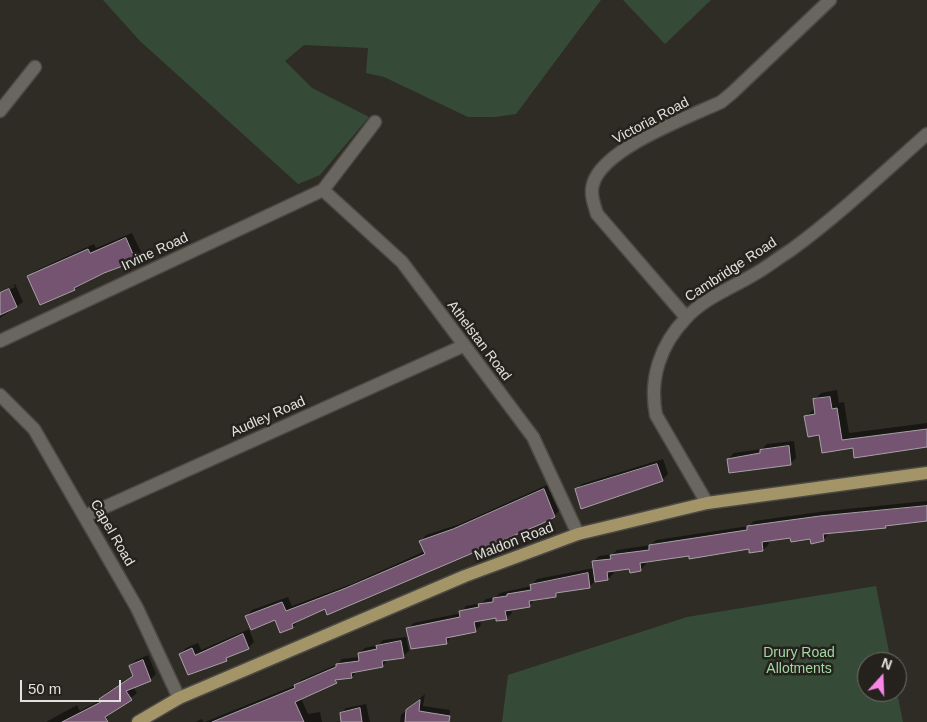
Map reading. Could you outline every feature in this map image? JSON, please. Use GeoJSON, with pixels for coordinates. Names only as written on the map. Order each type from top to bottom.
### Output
{"type":"FeatureCollection","features":[{"type":"Feature","properties":{"kind":"main road","name":"Maldon Road"},"geometry":{"type":"LineString","coordinates":[[138,722],[179,698],[465,576],[578,534],[707,503],[927,474]]}},
{"type":"Feature","properties":{"kind":"street","name":"Victoria Road"},"geometry":{"type":"LineString","coordinates":[[686,317],[597,214],[592,198],[593,184],[608,161],[634,143],[721,102],[830,0]]}},
{"type":"Feature","properties":{"kind":"street"},"geometry":{"type":"LineString","coordinates":[[0,111],[35,67]]}},
{"type":"Feature","properties":{"kind":"street"},"geometry":{"type":"LineString","coordinates":[[323,190],[375,122]]}},
{"type":"Feature","properties":{"kind":"street","name":"Cambridge Road"},"geometry":{"type":"LineString","coordinates":[[707,503],[656,416],[654,402],[658,362],[665,346],[686,317],[712,298],[754,274],[793,248],[862,192],[927,134]]}},
{"type":"Feature","properties":{"kind":"street","name":"Irvine Road"},"geometry":{"type":"LineString","coordinates":[[0,341],[323,190]]}},
{"type":"Feature","properties":{"kind":"street","name":"Athelstan Road"},"geometry":{"type":"LineString","coordinates":[[323,190],[402,262],[533,438],[578,534]]}},
{"type":"Feature","properties":{"kind":"street","name":"Audley Road"},"geometry":{"type":"LineString","coordinates":[[85,516],[463,346]]}},
{"type":"Feature","properties":{"kind":"street","name":"Capel Road"},"geometry":{"type":"LineString","coordinates":[[0,395],[34,429],[137,608],[179,698]]}},
{"type":"Feature","properties":{"kind":"green space"},"geometry":{"type":"Polygon","coordinates":[[[103,0],[601,0],[516,114],[495,117],[468,117],[384,77],[366,73],[368,48],[304,45],[285,61],[312,88],[369,117],[320,175],[298,184],[140,41],[103,0]]]}},
{"type":"Feature","properties":{"kind":"green space"},"geometry":{"type":"Polygon","coordinates":[[[623,0],[711,0],[665,44],[623,0]]]}},
{"type":"Feature","properties":{"kind":"green space","name":"Drury Road Allotments"},"geometry":{"type":"Polygon","coordinates":[[[876,586],[889,652],[857,652],[857,702],[899,702],[903,722],[502,722],[508,675],[687,617],[876,586]]]}},
{"type":"Feature","properties":{"kind":"building"},"geometry":{"type":"Polygon","coordinates":[[[126,238],[136,261],[104,273],[74,288],[75,290],[40,305],[27,276],[88,249],[90,253],[126,238]]]}},
{"type":"Feature","properties":{"kind":"building"},"geometry":{"type":"Polygon","coordinates":[[[9,289],[17,307],[0,315],[0,293],[9,289]]]}},
{"type":"Feature","properties":{"kind":"building"},"geometry":{"type":"Polygon","coordinates":[[[830,397],[832,409],[837,408],[842,440],[927,429],[927,447],[854,458],[853,448],[822,453],[819,435],[808,437],[804,416],[815,414],[813,399],[830,397]]]}},
{"type":"Feature","properties":{"kind":"building"},"geometry":{"type":"Polygon","coordinates":[[[789,446],[791,465],[729,473],[727,459],[760,453],[760,450],[789,446]]]}},
{"type":"Feature","properties":{"kind":"building"},"geometry":{"type":"Polygon","coordinates":[[[657,464],[663,481],[581,509],[575,489],[657,464]]]}},
{"type":"Feature","properties":{"kind":"building"},"geometry":{"type":"Polygon","coordinates":[[[544,489],[555,517],[541,524],[327,615],[325,609],[292,624],[293,628],[280,633],[275,620],[251,630],[245,616],[282,602],[286,611],[346,588],[425,554],[419,541],[453,529],[544,489]]]}},
{"type":"Feature","properties":{"kind":"building"},"geometry":{"type":"Polygon","coordinates":[[[927,506],[927,521],[885,526],[886,528],[823,534],[824,541],[811,544],[810,539],[791,542],[790,538],[762,542],[763,551],[749,553],[749,549],[689,559],[689,556],[640,563],[641,571],[630,573],[629,569],[607,572],[608,580],[595,582],[592,561],[611,559],[610,555],[649,550],[649,545],[747,530],[747,526],[820,516],[927,506]]]}},
{"type":"Feature","properties":{"kind":"building"},"geometry":{"type":"Polygon","coordinates":[[[588,573],[590,588],[556,593],[556,597],[529,601],[530,607],[505,611],[507,620],[496,621],[496,618],[474,622],[476,632],[446,638],[447,644],[411,649],[406,628],[460,617],[459,611],[479,607],[478,604],[493,602],[493,598],[531,590],[530,585],[588,573]]]}},
{"type":"Feature","properties":{"kind":"building"},"geometry":{"type":"Polygon","coordinates":[[[243,634],[249,649],[226,658],[227,661],[188,675],[179,654],[192,648],[195,655],[243,634]]]}},
{"type":"Feature","properties":{"kind":"building"},"geometry":{"type":"Polygon","coordinates":[[[401,641],[404,658],[382,661],[383,667],[351,673],[352,678],[335,680],[337,683],[295,702],[304,722],[212,722],[295,688],[294,685],[336,667],[336,664],[359,661],[358,653],[377,649],[376,646],[401,641]]]}},
{"type":"Feature","properties":{"kind":"building"},"geometry":{"type":"Polygon","coordinates":[[[143,660],[151,681],[126,691],[132,700],[105,717],[108,722],[62,722],[101,702],[99,699],[133,676],[129,666],[143,660]]]}},
{"type":"Feature","properties":{"kind":"building"},"geometry":{"type":"Polygon","coordinates":[[[420,700],[419,711],[450,716],[449,722],[405,722],[406,710],[420,700]]]}},
{"type":"Feature","properties":{"kind":"building"},"geometry":{"type":"Polygon","coordinates":[[[360,708],[362,722],[341,722],[340,713],[360,708]]]}}]}
